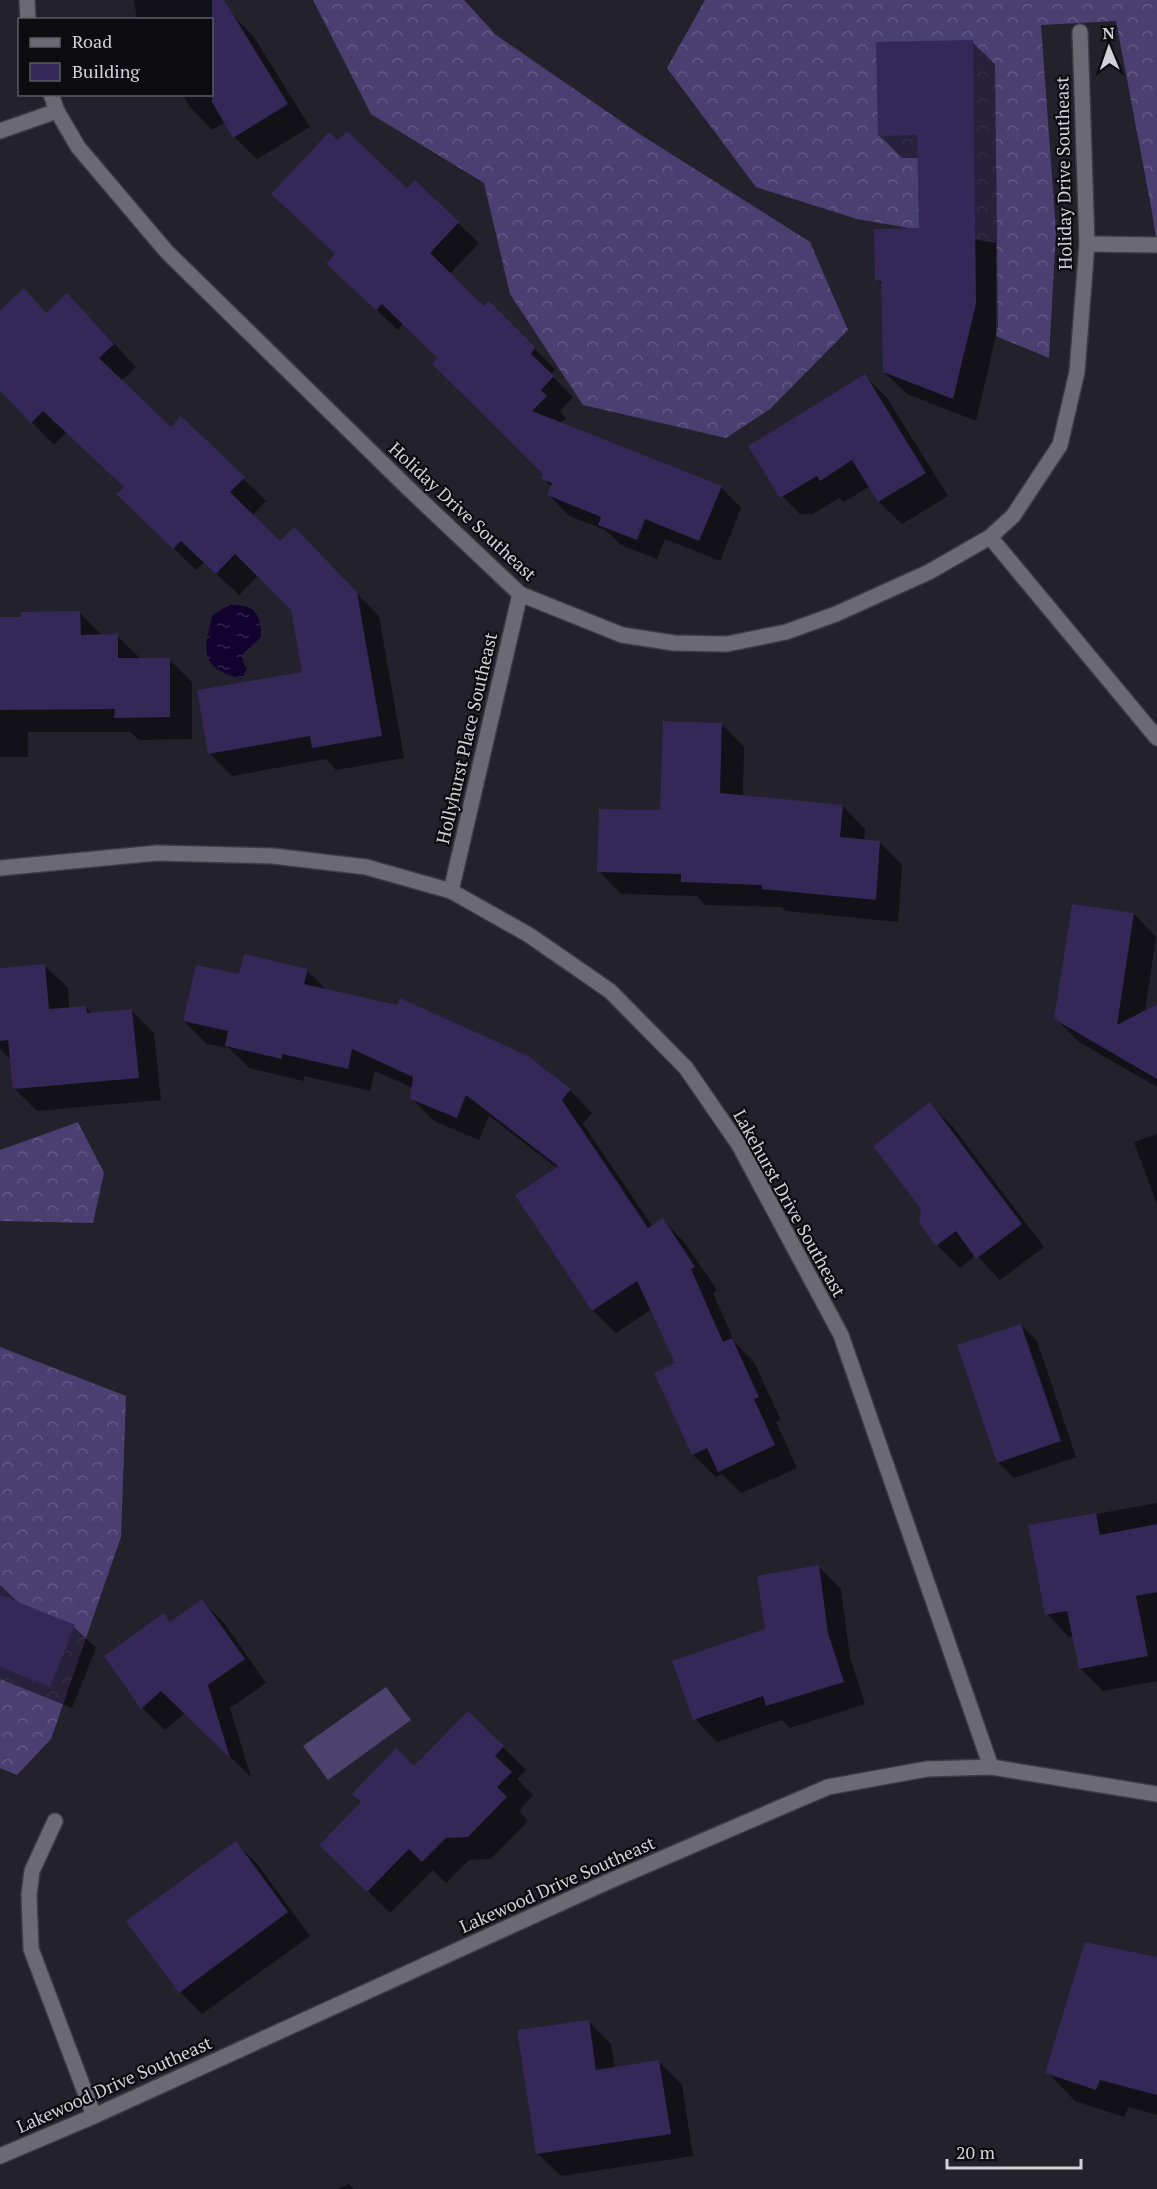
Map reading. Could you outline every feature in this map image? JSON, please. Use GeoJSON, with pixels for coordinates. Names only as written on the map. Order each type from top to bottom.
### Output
{"type":"FeatureCollection","features":[{"type":"Feature","properties":{"kind":"street"},"geometry":{"type":"LineString","coordinates":[[27,0],[28,18]]}},
{"type":"Feature","properties":{"kind":"street","name":"Holiday Drive Southeast"},"geometry":{"type":"LineString","coordinates":[[52,96],[57,111],[78,147],[167,252],[400,481],[520,594],[622,635],[674,643],[727,644],[786,632],[836,614],[929,572],[990,537],[1013,516],[1060,445],[1077,372],[1087,244],[1080,32]]}},
{"type":"Feature","properties":{"kind":"street"},"geometry":{"type":"LineString","coordinates":[[0,131],[57,111]]}},
{"type":"Feature","properties":{"kind":"street"},"geometry":{"type":"LineString","coordinates":[[1087,244],[1157,245]]}},
{"type":"Feature","properties":{"kind":"street"},"geometry":{"type":"LineString","coordinates":[[990,537],[1157,738]]}},
{"type":"Feature","properties":{"kind":"street","name":"Hollyhurst Place Southeast"},"geometry":{"type":"LineString","coordinates":[[451,891],[520,594]]}},
{"type":"Feature","properties":{"kind":"street","name":"Lakehurst Drive Southeast"},"geometry":{"type":"LineString","coordinates":[[0,868],[157,852],[273,856],[366,867],[451,891],[529,935],[610,991],[686,1068],[739,1145],[841,1335],[991,1767]]}},
{"type":"Feature","properties":{"kind":"street","name":"Lakewood Drive Southeast"},"geometry":{"type":"LineString","coordinates":[[0,2156],[94,2116],[604,1883],[828,1787],[927,1769],[991,1767],[1157,1794]]}},
{"type":"Feature","properties":{"kind":"street"},"geometry":{"type":"LineString","coordinates":[[55,1821],[32,1871],[29,1895],[30,1949],[94,2116]]}},
{"type":"Feature","properties":{"kind":"green space"},"geometry":{"type":"Polygon","coordinates":[[[313,0],[464,0],[496,35],[638,133],[810,242],[848,330],[770,409],[726,438],[583,405],[510,294],[484,183],[371,114],[313,0]]]}},
{"type":"Feature","properties":{"kind":"green space"},"geometry":{"type":"Polygon","coordinates":[[[705,0],[1157,0],[1157,246],[1116,21],[1041,25],[1056,231],[1049,358],[996,336],[996,243],[857,219],[756,187],[667,68],[705,0]]]}},
{"type":"Feature","properties":{"kind":"green space"},"geometry":{"type":"Polygon","coordinates":[[[78,1122],[104,1173],[93,1223],[0,1221],[0,1150],[78,1122]]]}},
{"type":"Feature","properties":{"kind":"green space"},"geometry":{"type":"Polygon","coordinates":[[[0,1347],[126,1396],[121,1537],[51,1739],[17,1775],[0,1768],[0,1347]]]}},
{"type":"Feature","properties":{"kind":"shaded area"},"geometry":{"type":"Polygon","coordinates":[[[386,1687],[411,1720],[328,1780],[303,1746],[386,1687]]]}},
{"type":"Feature","properties":{"kind":"water"},"geometry":{"type":"Polygon","coordinates":[[[229,605],[250,608],[257,616],[261,628],[261,637],[242,655],[247,668],[242,679],[218,670],[211,664],[206,649],[213,615],[229,605]]]}},
{"type":"Feature","properties":{"kind":"building"},"geometry":{"type":"Polygon","coordinates":[[[212,0],[224,0],[288,104],[233,138],[212,102],[212,0]]]}},
{"type":"Feature","properties":{"kind":"building"},"geometry":{"type":"Polygon","coordinates":[[[973,40],[976,304],[953,399],[883,372],[881,281],[875,280],[874,229],[919,228],[917,135],[878,136],[876,42],[973,40]]]}},
{"type":"Feature","properties":{"kind":"building"},"geometry":{"type":"Polygon","coordinates":[[[347,131],[407,188],[415,180],[459,222],[430,253],[484,306],[489,301],[535,347],[531,354],[554,376],[541,390],[547,396],[532,411],[722,486],[699,541],[645,519],[637,540],[598,525],[601,517],[547,495],[552,483],[541,479],[543,474],[432,364],[437,358],[382,304],[376,310],[326,264],[335,254],[271,194],[329,132],[338,140],[347,131]]]}},
{"type":"Feature","properties":{"kind":"building"},"geometry":{"type":"Polygon","coordinates":[[[24,288],[46,313],[67,293],[114,344],[99,358],[171,427],[181,416],[245,477],[230,492],[280,541],[294,527],[357,592],[382,736],[312,748],[310,736],[208,754],[197,690],[302,672],[291,610],[235,554],[216,574],[181,541],[173,549],[116,494],[124,487],[43,411],[31,423],[0,391],[0,310],[24,288]]]}},
{"type":"Feature","properties":{"kind":"building"},"geometry":{"type":"Polygon","coordinates":[[[865,374],[926,473],[878,502],[852,460],[820,481],[817,476],[780,498],[748,446],[865,374]]]}},
{"type":"Feature","properties":{"kind":"building"},"geometry":{"type":"Polygon","coordinates":[[[80,611],[81,635],[118,634],[118,658],[170,658],[170,717],[114,718],[115,709],[0,710],[0,617],[21,617],[21,612],[80,611]]]}},
{"type":"Feature","properties":{"kind":"building"},"geometry":{"type":"Polygon","coordinates":[[[663,721],[722,723],[720,793],[843,805],[840,837],[880,841],[876,900],[762,889],[762,885],[681,882],[681,874],[597,872],[599,809],[660,810],[663,721]]]}},
{"type":"Feature","properties":{"kind":"building"},"geometry":{"type":"Polygon","coordinates":[[[1072,904],[1134,913],[1117,1025],[1157,1004],[1157,1079],[1054,1019],[1072,904]]]}},
{"type":"Feature","properties":{"kind":"building"},"geometry":{"type":"Polygon","coordinates":[[[244,954],[308,969],[304,984],[397,1005],[400,998],[528,1056],[571,1089],[562,1100],[648,1228],[663,1218],[695,1267],[691,1269],[723,1342],[732,1338],[759,1397],[754,1399],[775,1445],[718,1472],[707,1448],[692,1455],[654,1373],[675,1363],[637,1281],[592,1311],[515,1195],[558,1166],[466,1095],[457,1118],[410,1099],[413,1077],[352,1049],[348,1069],[282,1054],[282,1059],[225,1046],[228,1031],[183,1021],[196,965],[239,974],[244,954]]]}},
{"type":"Feature","properties":{"kind":"building"},"geometry":{"type":"Polygon","coordinates":[[[45,964],[49,1009],[86,1006],[87,1013],[132,1009],[139,1078],[13,1089],[8,1040],[0,1041],[0,968],[45,964]]]}},
{"type":"Feature","properties":{"kind":"building"},"geometry":{"type":"Polygon","coordinates":[[[930,1102],[1022,1224],[976,1259],[956,1231],[936,1246],[919,1223],[921,1209],[873,1146],[930,1102]]]}},
{"type":"Feature","properties":{"kind":"building"},"geometry":{"type":"Polygon","coordinates":[[[1021,1324],[1061,1441],[997,1463],[957,1345],[1021,1324]]]}},
{"type":"Feature","properties":{"kind":"building"},"geometry":{"type":"Polygon","coordinates":[[[1096,1513],[1100,1535],[1157,1524],[1157,1592],[1136,1596],[1148,1656],[1079,1669],[1067,1611],[1045,1615],[1028,1525],[1096,1513]]]}},
{"type":"Feature","properties":{"kind":"building"},"geometry":{"type":"Polygon","coordinates":[[[819,1565],[828,1633],[844,1682],[766,1706],[763,1696],[693,1720],[672,1661],[765,1629],[757,1576],[819,1565]]]}},
{"type":"Feature","properties":{"kind":"building"},"geometry":{"type":"Polygon","coordinates":[[[0,1595],[75,1625],[50,1687],[0,1667],[0,1595]]]}},
{"type":"Feature","properties":{"kind":"building"},"geometry":{"type":"Polygon","coordinates":[[[202,1599],[245,1659],[208,1685],[230,1758],[161,1691],[141,1709],[104,1656],[164,1613],[170,1622],[202,1599]]]}},
{"type":"Feature","properties":{"kind":"building"},"geometry":{"type":"Polygon","coordinates":[[[468,1711],[504,1746],[495,1756],[512,1772],[497,1787],[507,1797],[468,1837],[446,1838],[422,1862],[409,1849],[367,1892],[319,1845],[361,1802],[352,1794],[396,1748],[414,1766],[468,1711]]]}},
{"type":"Feature","properties":{"kind":"building"},"geometry":{"type":"Polygon","coordinates":[[[236,1841],[288,1912],[179,1993],[126,1921],[236,1841]]]}},
{"type":"Feature","properties":{"kind":"building"},"geometry":{"type":"Polygon","coordinates":[[[1085,1942],[1157,1957],[1157,2095],[1100,2080],[1096,2090],[1045,2073],[1085,1942]]]}},
{"type":"Feature","properties":{"kind":"building"},"geometry":{"type":"Polygon","coordinates":[[[589,2020],[596,2070],[659,2060],[671,2134],[536,2154],[517,2030],[589,2020]]]}}]}
